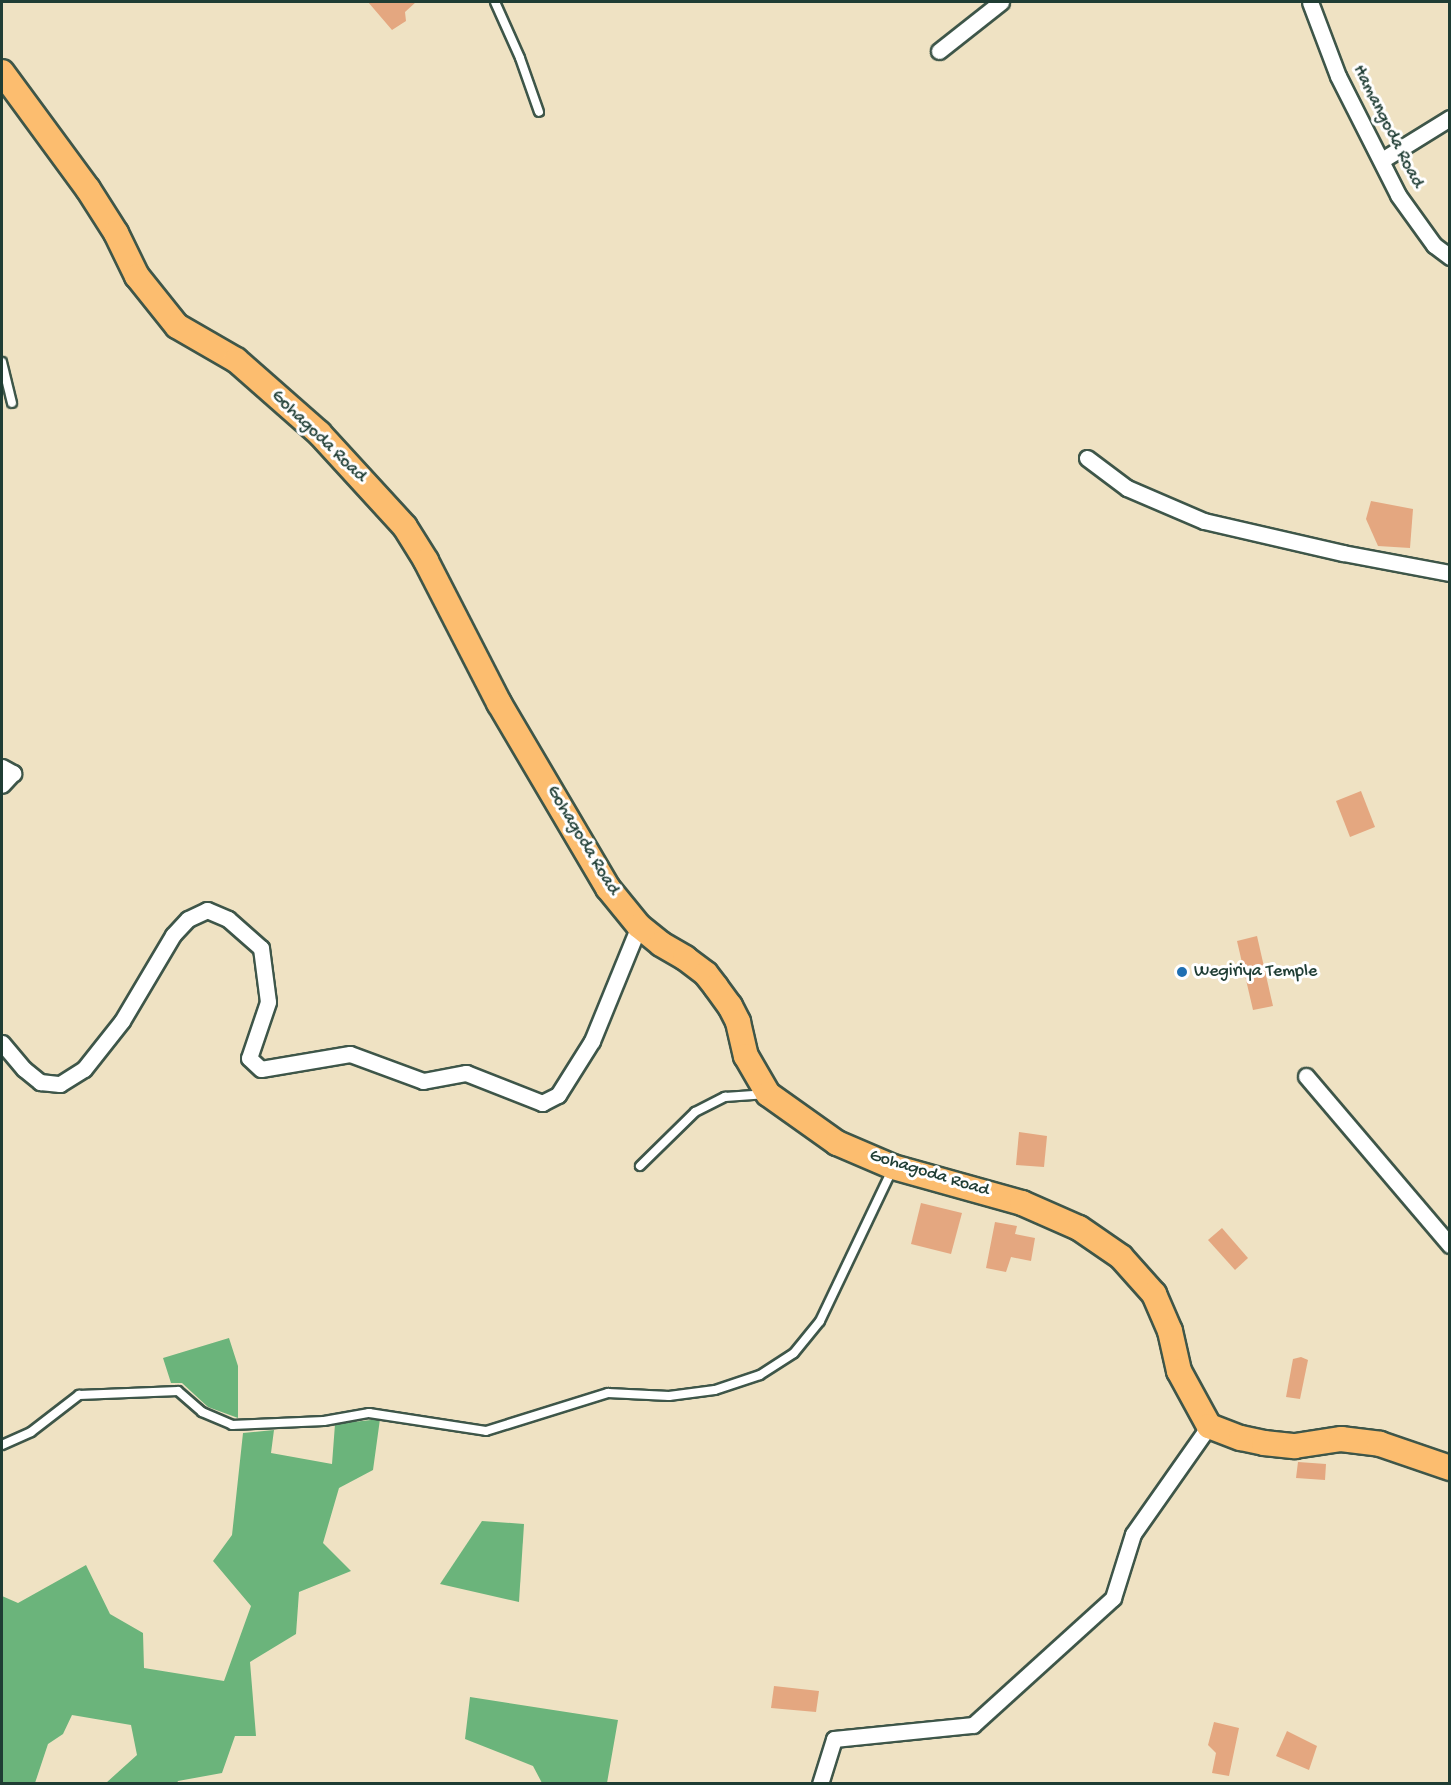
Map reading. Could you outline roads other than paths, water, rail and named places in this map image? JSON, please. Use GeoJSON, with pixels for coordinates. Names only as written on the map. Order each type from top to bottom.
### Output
{"type":"FeatureCollection","features":[{"type":"Feature","properties":{"kind":"main road","name":"Gohagoda Road"},"geometry":{"type":"LineString","coordinates":[[2,72],[88,189],[116,233],[137,276],[177,326],[244,367],[319,433],[405,527],[426,561],[499,703],[608,888],[639,926],[661,944],[692,963],[716,987],[734,1014],[746,1056],[768,1094],[837,1143],[893,1167],[1023,1203],[1079,1228],[1120,1257],[1154,1294],[1170,1331],[1179,1371],[1209,1425]]}},
{"type":"Feature","properties":{"kind":"main road"},"geometry":{"type":"LineString","coordinates":[[1209,1425],[1241,1438],[1264,1443],[1296,1446],[1341,1439],[1380,1444],[1449,1468]]}},
{"type":"Feature","properties":{"kind":"street"},"geometry":{"type":"LineString","coordinates":[[939,51],[1000,2]]}},
{"type":"Feature","properties":{"kind":"street","name":"Hamangoda Road"},"geometry":{"type":"LineString","coordinates":[[1310,2],[1338,76],[1398,195],[1434,245],[1449,257]]}},
{"type":"Feature","properties":{"kind":"street"},"geometry":{"type":"LineString","coordinates":[[1382,160],[1449,118]]}},
{"type":"Feature","properties":{"kind":"street"},"geometry":{"type":"LineString","coordinates":[[1087,458],[1127,488],[1204,521],[1343,553],[1449,573]]}},
{"type":"Feature","properties":{"kind":"street"},"geometry":{"type":"LineString","coordinates":[[2,767],[13,773],[2,784]]}},
{"type":"Feature","properties":{"kind":"street"},"geometry":{"type":"LineString","coordinates":[[2,1043],[24,1069],[40,1082],[60,1084],[84,1069],[122,1021],[173,934],[188,919],[207,910],[228,919],[261,948],[268,1002],[249,1058],[261,1069],[350,1054],[423,1081],[466,1074],[542,1103],[558,1095],[592,1041],[639,926]]}},
{"type":"Feature","properties":{"kind":"street"},"geometry":{"type":"LineString","coordinates":[[1306,1076],[1449,1245]]}},
{"type":"Feature","properties":{"kind":"street"},"geometry":{"type":"LineString","coordinates":[[820,1784],[834,1739],[973,1725],[1113,1598],[1132,1534],[1209,1425]]}},
{"type":"Feature","properties":{"kind":"lane"},"geometry":{"type":"LineString","coordinates":[[495,2],[520,58],[539,112]]}},
{"type":"Feature","properties":{"kind":"lane"},"geometry":{"type":"LineString","coordinates":[[2,362],[12,403]]}},
{"type":"Feature","properties":{"kind":"lane"},"geometry":{"type":"LineString","coordinates":[[640,1166],[695,1112],[725,1097],[768,1094]]}},
{"type":"Feature","properties":{"kind":"lane"},"geometry":{"type":"LineString","coordinates":[[2,1445],[31,1432],[79,1395],[178,1391],[202,1412],[232,1425],[324,1421],[369,1413],[486,1431],[608,1393],[669,1396],[715,1390],[760,1375],[794,1353],[820,1321],[893,1167]]}},
{"type":"Feature","properties":{"kind":"place","name":"Wegiriya Temple"},"geometry":{"type":"Point","coordinates":[1182,972]}}]}
